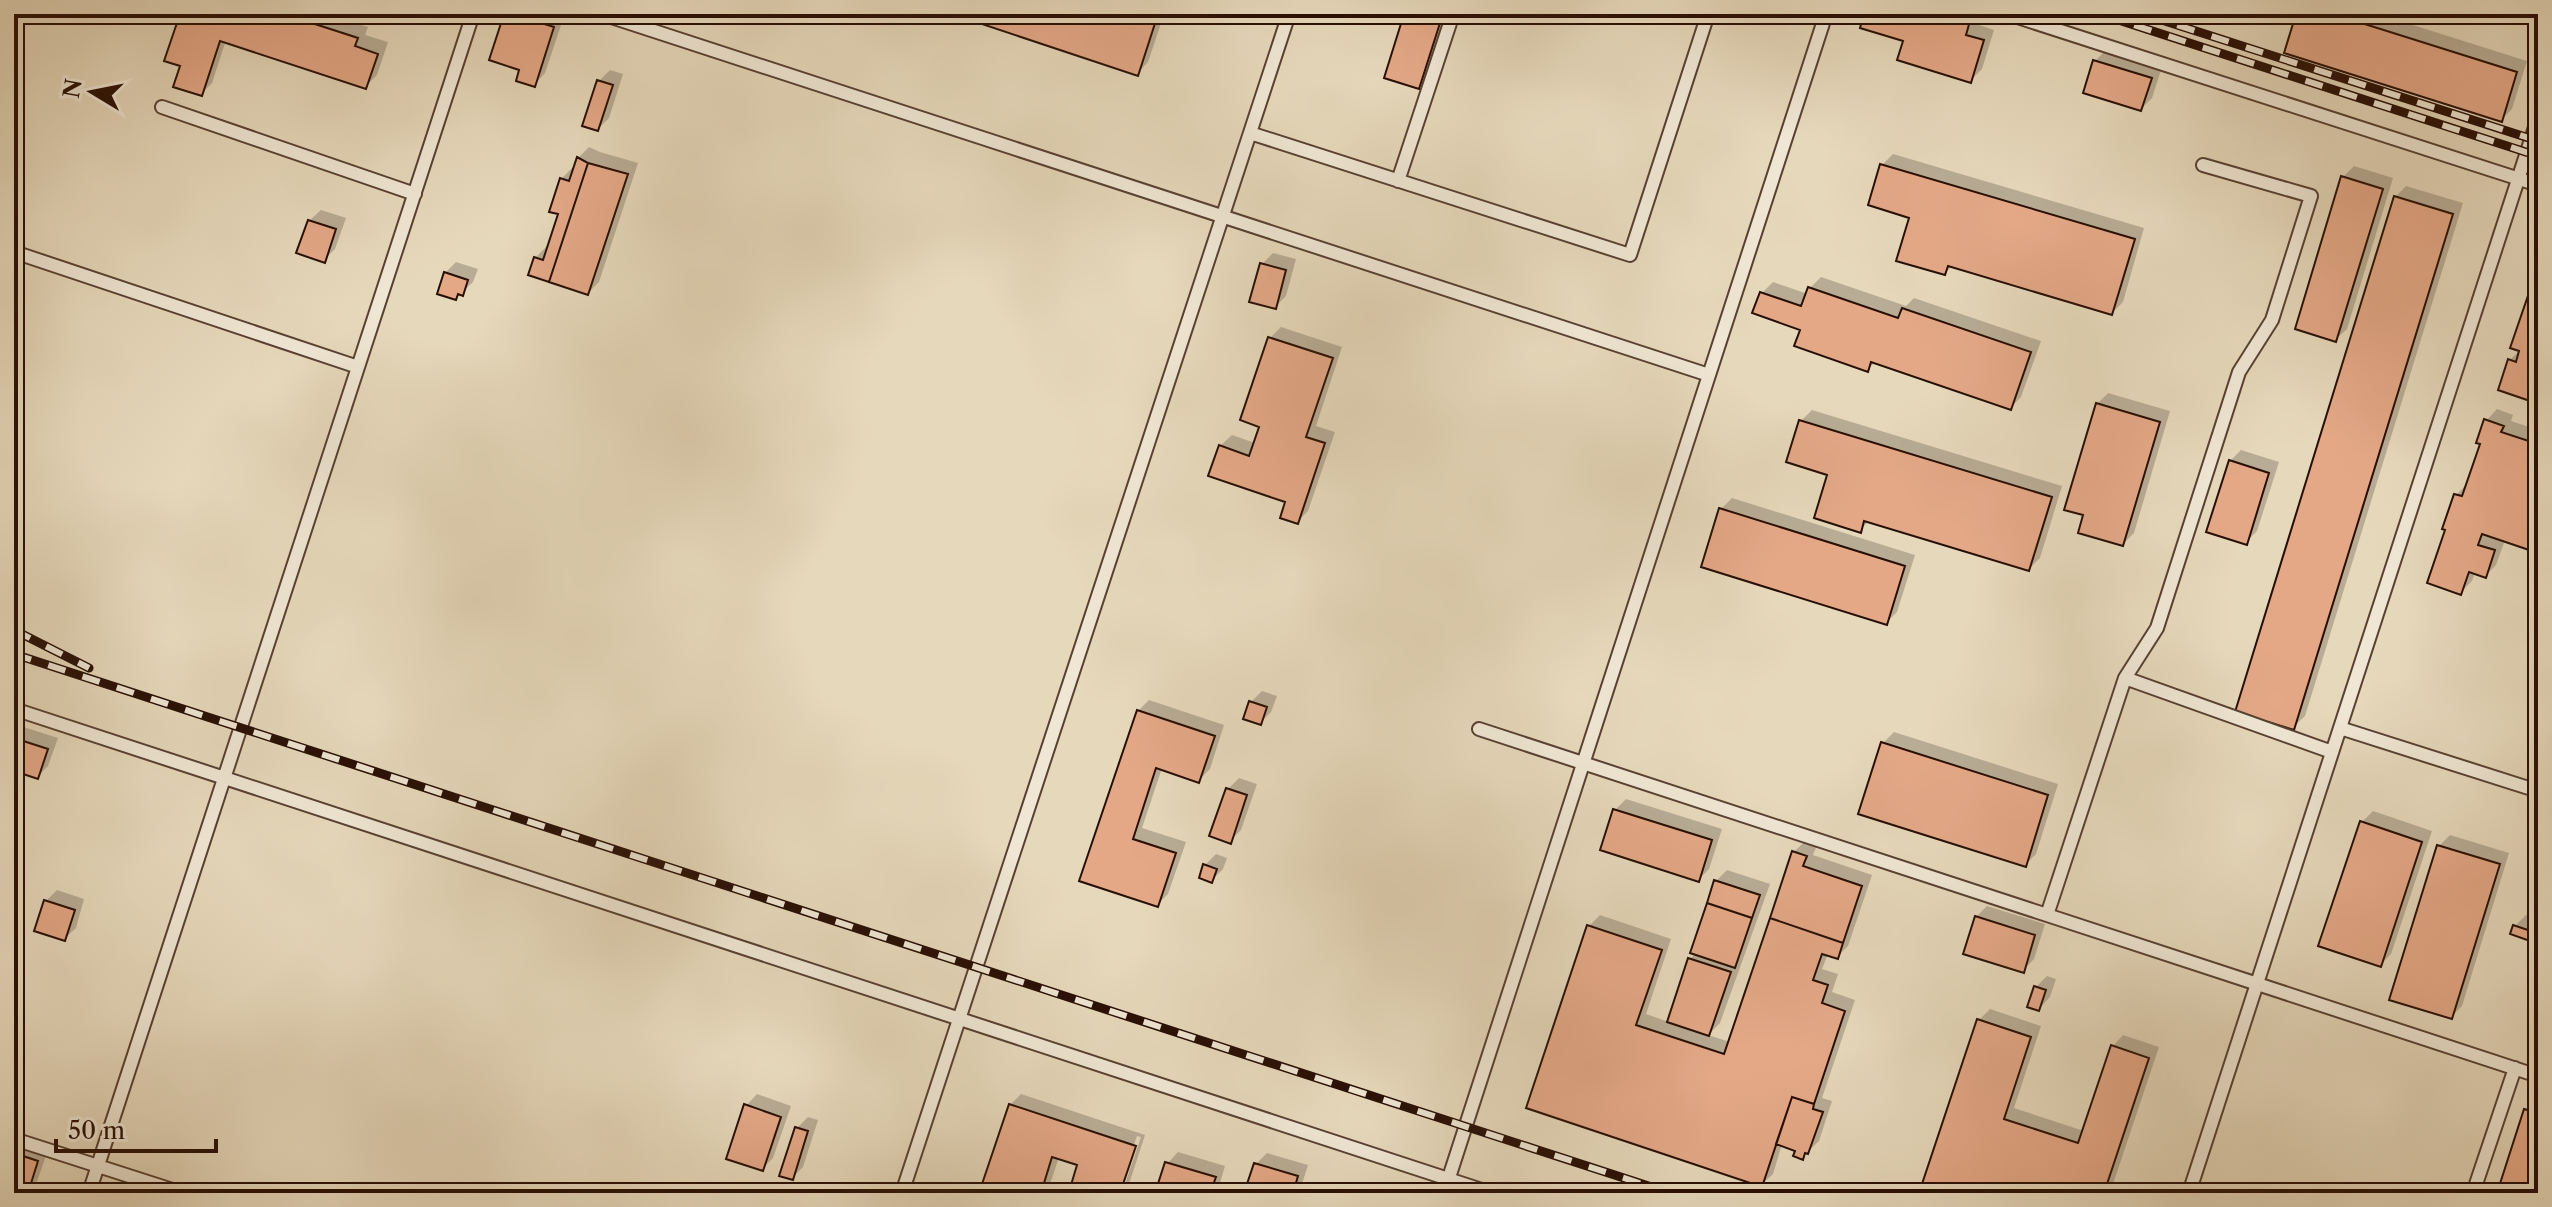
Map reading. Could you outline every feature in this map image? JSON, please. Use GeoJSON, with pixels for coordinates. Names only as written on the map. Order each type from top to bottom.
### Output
{"type":"FeatureCollection","features":[{"type":"Feature","properties":{"kind":"lane"},"geometry":{"type":"LineString","coordinates":[[89,1193],[473,14]]}},
{"type":"Feature","properties":{"kind":"lane"},"geometry":{"type":"LineString","coordinates":[[602,14],[1709,375]]}},
{"type":"Feature","properties":{"kind":"lane"},"geometry":{"type":"LineString","coordinates":[[902,1193],[1289,14]]}},
{"type":"Feature","properties":{"kind":"lane"},"geometry":{"type":"LineString","coordinates":[[1398,181],[1453,14]]}},
{"type":"Feature","properties":{"kind":"lane"},"geometry":{"type":"LineString","coordinates":[[1250,133],[1630,255],[1708,14]]}},
{"type":"Feature","properties":{"kind":"lane"},"geometry":{"type":"LineString","coordinates":[[1444,1193],[1826,14]]}},
{"type":"Feature","properties":{"kind":"lane"},"geometry":{"type":"LineString","coordinates":[[2008,14],[2538,185]]}},
{"type":"Feature","properties":{"kind":"lane"},"geometry":{"type":"LineString","coordinates":[[162,107],[415,194]]}},
{"type":"Feature","properties":{"kind":"lane"},"geometry":{"type":"LineString","coordinates":[[2189,1193],[2538,118]]}},
{"type":"Feature","properties":{"kind":"lane"},"geometry":{"type":"LineString","coordinates":[[2047,915],[2125,678],[2157,628],[2239,372],[2272,320],[2311,196],[2203,165]]}},
{"type":"Feature","properties":{"kind":"lane"},"geometry":{"type":"LineString","coordinates":[[14,252],[358,367]]}},
{"type":"Feature","properties":{"kind":"lane"},"geometry":{"type":"LineString","coordinates":[[2125,678],[2332,752]]}},
{"type":"Feature","properties":{"kind":"lane"},"geometry":{"type":"LineString","coordinates":[[14,709],[1491,1193]]}},
{"type":"Feature","properties":{"kind":"lane"},"geometry":{"type":"LineString","coordinates":[[2340,728],[2538,791]]}},
{"type":"Feature","properties":{"kind":"lane"},"geometry":{"type":"LineString","coordinates":[[1479,729],[2538,1076]]}},
{"type":"Feature","properties":{"kind":"lane"},"geometry":{"type":"LineString","coordinates":[[2473,1193],[2515,1068]]}},
{"type":"Feature","properties":{"kind":"lane"},"geometry":{"type":"LineString","coordinates":[[14,1139],[182,1193]]}},
{"type":"Feature","properties":{"kind":"building"},"geometry":{"type":"Polygon","coordinates":[[[180,14],[284,14],[358,38],[355,46],[378,54],[366,89],[220,41],[202,96],[173,87],[180,66],[164,61],[180,14]]]}},
{"type":"Feature","properties":{"kind":"building"},"geometry":{"type":"Polygon","coordinates":[[[504,14],[554,27],[535,87],[516,81],[519,70],[489,60],[504,14]]]}},
{"type":"Feature","properties":{"kind":"building"},"geometry":{"type":"Polygon","coordinates":[[[952,14],[1158,14],[1138,76],[952,14]]]}},
{"type":"Feature","properties":{"kind":"building"},"geometry":{"type":"Polygon","coordinates":[[[1404,14],[1440,23],[1419,89],[1384,78],[1404,14]]]}},
{"type":"Feature","properties":{"kind":"building"},"geometry":{"type":"Polygon","coordinates":[[[1864,14],[1892,14],[1909,19],[1911,14],[1947,14],[1970,21],[1966,35],[1984,40],[1971,83],[1897,60],[1903,41],[1860,28],[1864,14]]]}},
{"type":"Feature","properties":{"kind":"building"},"geometry":{"type":"Polygon","coordinates":[[[2296,14],[2333,14],[2517,72],[2502,122],[2284,53],[2296,14]]]}},
{"type":"Feature","properties":{"kind":"building"},"geometry":{"type":"Polygon","coordinates":[[[2093,60],[2152,78],[2141,111],[2083,93],[2093,60]]]}},
{"type":"Feature","properties":{"kind":"building"},"geometry":{"type":"Polygon","coordinates":[[[597,80],[613,85],[598,131],[582,126],[597,80]]]}},
{"type":"Feature","properties":{"kind":"building"},"geometry":{"type":"Polygon","coordinates":[[[577,157],[588,163],[549,282],[528,275],[534,257],[543,260],[558,214],[549,212],[560,178],[569,181],[577,157]]]}},
{"type":"Feature","properties":{"kind":"building"},"geometry":{"type":"Polygon","coordinates":[[[588,163],[628,174],[588,295],[549,282],[588,163]]]}},
{"type":"Feature","properties":{"kind":"building"},"geometry":{"type":"Polygon","coordinates":[[[1880,164],[2135,239],[2112,315],[1948,266],[1945,275],[1896,261],[1909,218],[1868,205],[1880,164]]]}},
{"type":"Feature","properties":{"kind":"building"},"geometry":{"type":"Polygon","coordinates":[[[2341,176],[2383,189],[2336,342],[2295,329],[2341,176]]]}},
{"type":"Feature","properties":{"kind":"building"},"geometry":{"type":"Polygon","coordinates":[[[2394,196],[2453,214],[2294,730],[2235,712],[2394,196]]]}},
{"type":"Feature","properties":{"kind":"building"},"geometry":{"type":"Polygon","coordinates":[[[308,220],[336,229],[325,263],[296,253],[308,220]]]}},
{"type":"Feature","properties":{"kind":"building"},"geometry":{"type":"Polygon","coordinates":[[[1260,263],[1286,270],[1276,309],[1249,302],[1260,263]]]}},
{"type":"Feature","properties":{"kind":"building"},"geometry":{"type":"Polygon","coordinates":[[[444,272],[468,280],[463,296],[458,294],[456,300],[437,294],[444,272]]]}},
{"type":"Feature","properties":{"kind":"building"},"geometry":{"type":"Polygon","coordinates":[[[1808,287],[1898,318],[1902,308],[2031,352],[2011,410],[1871,362],[1868,372],[1794,346],[1800,330],[1752,313],[1760,292],[1801,306],[1808,287]]]}},
{"type":"Feature","properties":{"kind":"building"},"geometry":{"type":"Polygon","coordinates":[[[2531,287],[2538,289],[2536,403],[2498,390],[2508,359],[2516,362],[2519,351],[2510,348],[2531,287]]]}},
{"type":"Feature","properties":{"kind":"building"},"geometry":{"type":"Polygon","coordinates":[[[1268,337],[1333,358],[1306,437],[1325,443],[1298,524],[1280,518],[1285,502],[1208,476],[1219,445],[1249,456],[1259,427],[1240,420],[1268,337]]]}},
{"type":"Feature","properties":{"kind":"building"},"geometry":{"type":"Polygon","coordinates":[[[2096,403],[2160,422],[2123,546],[2078,533],[2083,515],[2064,510],[2096,403]]]}},
{"type":"Feature","properties":{"kind":"building"},"geometry":{"type":"Polygon","coordinates":[[[2484,419],[2504,426],[2501,432],[2538,444],[2538,553],[2482,534],[2478,545],[2495,550],[2486,578],[2469,572],[2461,595],[2427,583],[2454,494],[2462,496],[2480,444],[2476,443],[2484,419]]]}},
{"type":"Feature","properties":{"kind":"building"},"geometry":{"type":"Polygon","coordinates":[[[1799,420],[2052,497],[2029,571],[1864,521],[1861,533],[1814,518],[1827,475],[1786,462],[1799,420]]]}},
{"type":"Feature","properties":{"kind":"building"},"geometry":{"type":"Polygon","coordinates":[[[2229,460],[2269,473],[2247,545],[2206,532],[2229,460]]]}},
{"type":"Feature","properties":{"kind":"building"},"geometry":{"type":"Polygon","coordinates":[[[1719,508],[1905,566],[1887,625],[1701,567],[1719,508]]]}},
{"type":"Feature","properties":{"kind":"building"},"geometry":{"type":"Polygon","coordinates":[[[1249,701],[1267,707],[1261,725],[1243,719],[1249,701]]]}},
{"type":"Feature","properties":{"kind":"building"},"geometry":{"type":"Polygon","coordinates":[[[1137,710],[1215,736],[1199,783],[1156,768],[1133,839],[1176,853],[1158,907],[1079,881],[1137,710]]]}},
{"type":"Feature","properties":{"kind":"building"},"geometry":{"type":"Polygon","coordinates":[[[14,738],[48,749],[38,779],[14,771],[14,738]]]}},
{"type":"Feature","properties":{"kind":"building"},"geometry":{"type":"Polygon","coordinates":[[[1881,742],[2048,795],[2026,867],[1858,814],[1881,742]]]}},
{"type":"Feature","properties":{"kind":"building"},"geometry":{"type":"Polygon","coordinates":[[[1226,788],[1247,795],[1231,844],[1209,836],[1226,788]]]}},
{"type":"Feature","properties":{"kind":"building"},"geometry":{"type":"Polygon","coordinates":[[[1613,809],[1712,840],[1699,882],[1600,850],[1613,809]]]}},
{"type":"Feature","properties":{"kind":"building"},"geometry":{"type":"Polygon","coordinates":[[[2360,821],[2422,842],[2381,967],[2318,946],[2360,821]]]}},
{"type":"Feature","properties":{"kind":"building"},"geometry":{"type":"Polygon","coordinates":[[[2437,845],[2500,864],[2452,1019],[2389,1000],[2437,845]]]}},
{"type":"Feature","properties":{"kind":"building"},"geometry":{"type":"Polygon","coordinates":[[[1792,851],[1807,856],[1803,866],[1862,886],[1843,943],[1770,918],[1792,851]]]}},
{"type":"Feature","properties":{"kind":"building"},"geometry":{"type":"Polygon","coordinates":[[[1203,864],[1217,869],[1212,883],[1199,878],[1203,864]]]}},
{"type":"Feature","properties":{"kind":"building"},"geometry":{"type":"Polygon","coordinates":[[[1714,880],[1760,895],[1752,918],[1707,903],[1714,880]]]}},
{"type":"Feature","properties":{"kind":"building"},"geometry":{"type":"Polygon","coordinates":[[[44,900],[75,910],[65,941],[34,931],[44,900]]]}},
{"type":"Feature","properties":{"kind":"building"},"geometry":{"type":"Polygon","coordinates":[[[1707,903],[1752,918],[1735,968],[1690,953],[1707,903]]]}},
{"type":"Feature","properties":{"kind":"building"},"geometry":{"type":"Polygon","coordinates":[[[1975,916],[2035,935],[2024,973],[1963,954],[1975,916]]]}},
{"type":"Feature","properties":{"kind":"building"},"geometry":{"type":"Polygon","coordinates":[[[1770,918],[1843,943],[1838,959],[1822,954],[1813,980],[1828,985],[1822,1003],[1845,1011],[1814,1104],[1792,1097],[1762,1187],[1526,1108],[1587,925],[1662,950],[1636,1025],[1724,1054],[1770,918]]]}},
{"type":"Feature","properties":{"kind":"building"},"geometry":{"type":"Polygon","coordinates":[[[2513,925],[2534,932],[2530,941],[2510,934],[2513,925]]]}},
{"type":"Feature","properties":{"kind":"building"},"geometry":{"type":"Polygon","coordinates":[[[1688,958],[1731,972],[1709,1036],[1667,1022],[1688,958]]]}},
{"type":"Feature","properties":{"kind":"building"},"geometry":{"type":"Polygon","coordinates":[[[2034,986],[2046,990],[2039,1011],[2027,1007],[2034,986]]]}},
{"type":"Feature","properties":{"kind":"building"},"geometry":{"type":"Polygon","coordinates":[[[1977,1019],[2031,1037],[2004,1119],[2078,1143],[2111,1045],[2149,1058],[2104,1193],[1919,1193],[1977,1019]]]}},
{"type":"Feature","properties":{"kind":"building"},"geometry":{"type":"Polygon","coordinates":[[[1792,1097],[1814,1104],[1813,1109],[1823,1112],[1803,1160],[1793,1156],[1795,1151],[1776,1144],[1792,1097]]]}},
{"type":"Feature","properties":{"kind":"building"},"geometry":{"type":"Polygon","coordinates":[[[744,1104],[781,1117],[763,1171],[726,1159],[744,1104]]]}},
{"type":"Feature","properties":{"kind":"building"},"geometry":{"type":"Polygon","coordinates":[[[1009,1104],[1136,1146],[1120,1193],[1096,1193],[1071,1185],[1077,1165],[1052,1157],[1041,1193],[979,1193],[1009,1104]]]}},
{"type":"Feature","properties":{"kind":"building"},"geometry":{"type":"Polygon","coordinates":[[[2524,1109],[2538,1113],[2538,1193],[2497,1193],[2524,1109]]]}},
{"type":"Feature","properties":{"kind":"building"},"geometry":{"type":"Polygon","coordinates":[[[795,1127],[808,1131],[793,1180],[779,1176],[795,1127]]]}},
{"type":"Feature","properties":{"kind":"building"},"geometry":{"type":"Polygon","coordinates":[[[14,1153],[38,1161],[28,1193],[14,1193],[14,1153]]]}},
{"type":"Feature","properties":{"kind":"building"},"geometry":{"type":"Polygon","coordinates":[[[1165,1162],[1216,1177],[1210,1193],[1155,1193],[1165,1162]]]}},
{"type":"Feature","properties":{"kind":"building"},"geometry":{"type":"Polygon","coordinates":[[[1254,1163],[1298,1176],[1293,1193],[1244,1193],[1254,1163]]]}},
{"type":"Feature","properties":{"kind":"railway"},"geometry":{"type":"LineString","coordinates":[[2100,14],[2538,156]]}},
{"type":"Feature","properties":{"kind":"railway"},"geometry":{"type":"LineString","coordinates":[[2143,14],[2538,141]]}},
{"type":"Feature","properties":{"kind":"railway"},"geometry":{"type":"LineString","coordinates":[[14,630],[89,668]]}},
{"type":"Feature","properties":{"kind":"railway"},"geometry":{"type":"LineString","coordinates":[[14,654],[1670,1193]]}}]}
